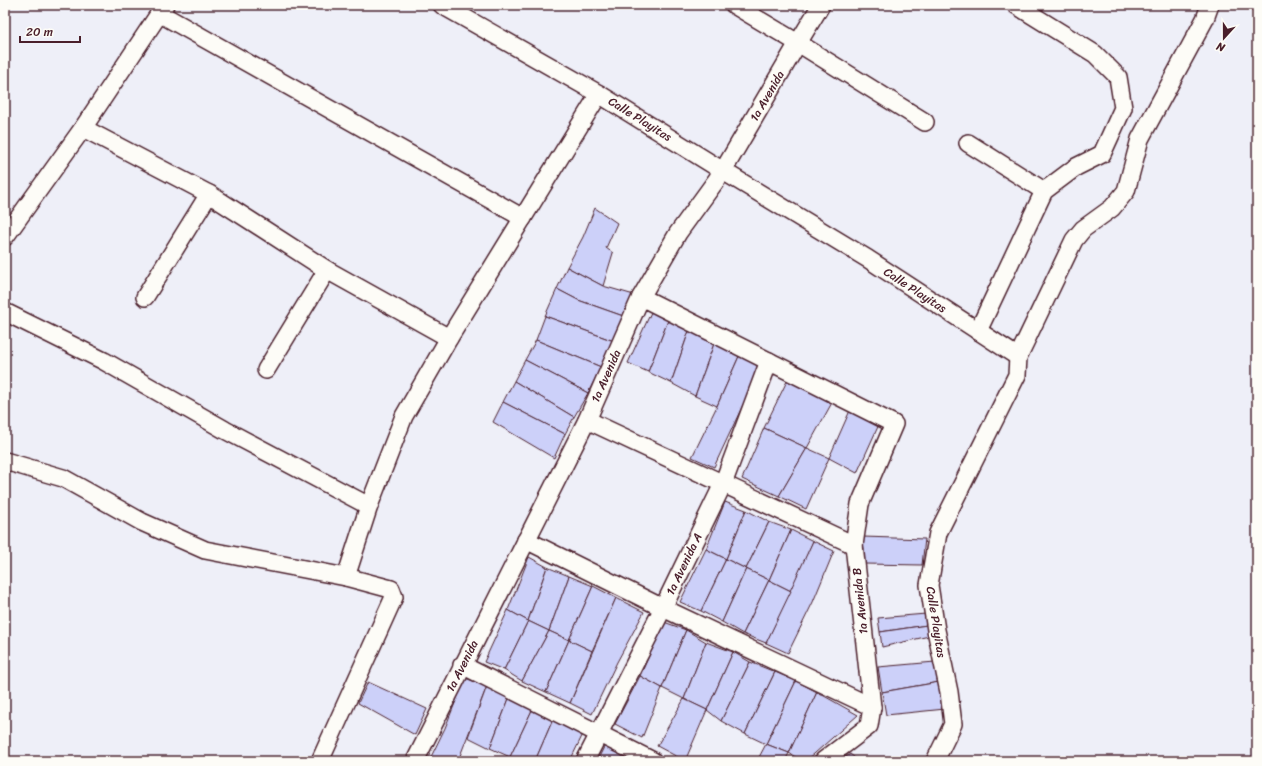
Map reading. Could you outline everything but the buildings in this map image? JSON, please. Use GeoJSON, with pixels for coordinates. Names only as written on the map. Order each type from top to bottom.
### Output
{"type":"FeatureCollection","features":[{"type":"Feature","properties":{"kind":"street","name":"Calle Playitas"},"geometry":{"type":"LineString","coordinates":[[442,5],[599,94],[868,259],[1018,357],[1017,375],[938,533],[929,585],[953,724],[935,761]]}},
{"type":"Feature","properties":{"kind":"street"},"geometry":{"type":"LineString","coordinates":[[734,5],[798,42],[925,122]]}},
{"type":"Feature","properties":{"kind":"street","name":"1a Avenida"},"geometry":{"type":"LineString","coordinates":[[414,761],[587,420],[641,297],[678,233],[723,171],[821,5]]}},
{"type":"Feature","properties":{"kind":"street"},"geometry":{"type":"LineString","coordinates":[[978,331],[1044,191],[1076,167],[1102,154],[1123,108],[1118,77],[1095,54],[1016,5]]}},
{"type":"Feature","properties":{"kind":"street"},"geometry":{"type":"LineString","coordinates":[[1018,357],[1074,240],[1083,229],[1112,208],[1126,191],[1140,138],[1205,19],[1210,5]]}},
{"type":"Feature","properties":{"kind":"street"},"geometry":{"type":"LineString","coordinates":[[5,237],[83,128],[162,9],[523,218]]}},
{"type":"Feature","properties":{"kind":"street"},"geometry":{"type":"LineString","coordinates":[[346,577],[369,506],[404,416],[449,338],[599,94]]}},
{"type":"Feature","properties":{"kind":"street"},"geometry":{"type":"LineString","coordinates":[[83,128],[209,194],[327,270],[449,338]]}},
{"type":"Feature","properties":{"kind":"street"},"geometry":{"type":"LineString","coordinates":[[968,143],[1044,191]]}},
{"type":"Feature","properties":{"kind":"street"},"geometry":{"type":"LineString","coordinates":[[145,297],[209,194]]}},
{"type":"Feature","properties":{"kind":"street"},"geometry":{"type":"LineString","coordinates":[[266,370],[327,270]]}},
{"type":"Feature","properties":{"kind":"street"},"geometry":{"type":"LineString","coordinates":[[641,297],[769,362]]}},
{"type":"Feature","properties":{"kind":"street"},"geometry":{"type":"LineString","coordinates":[[5,312],[104,361],[225,430],[369,506]]}},
{"type":"Feature","properties":{"kind":"street","name":"1a Avenida B"},"geometry":{"type":"LineString","coordinates":[[769,362],[894,424],[860,504],[854,545],[872,707],[869,726],[823,761]]}},
{"type":"Feature","properties":{"kind":"street","name":"1a Avenida A"},"geometry":{"type":"LineString","coordinates":[[585,761],[663,608],[723,484],[769,362]]}},
{"type":"Feature","properties":{"kind":"street"},"geometry":{"type":"LineString","coordinates":[[587,420],[854,545]]}},
{"type":"Feature","properties":{"kind":"street"},"geometry":{"type":"LineString","coordinates":[[5,461],[63,478],[142,522],[205,550],[346,577],[391,589],[394,597],[320,761]]}},
{"type":"Feature","properties":{"kind":"street"},"geometry":{"type":"LineString","coordinates":[[526,540],[663,608],[872,707]]}},
{"type":"Feature","properties":{"kind":"street"},"geometry":{"type":"LineString","coordinates":[[462,665],[653,761]]}}]}
